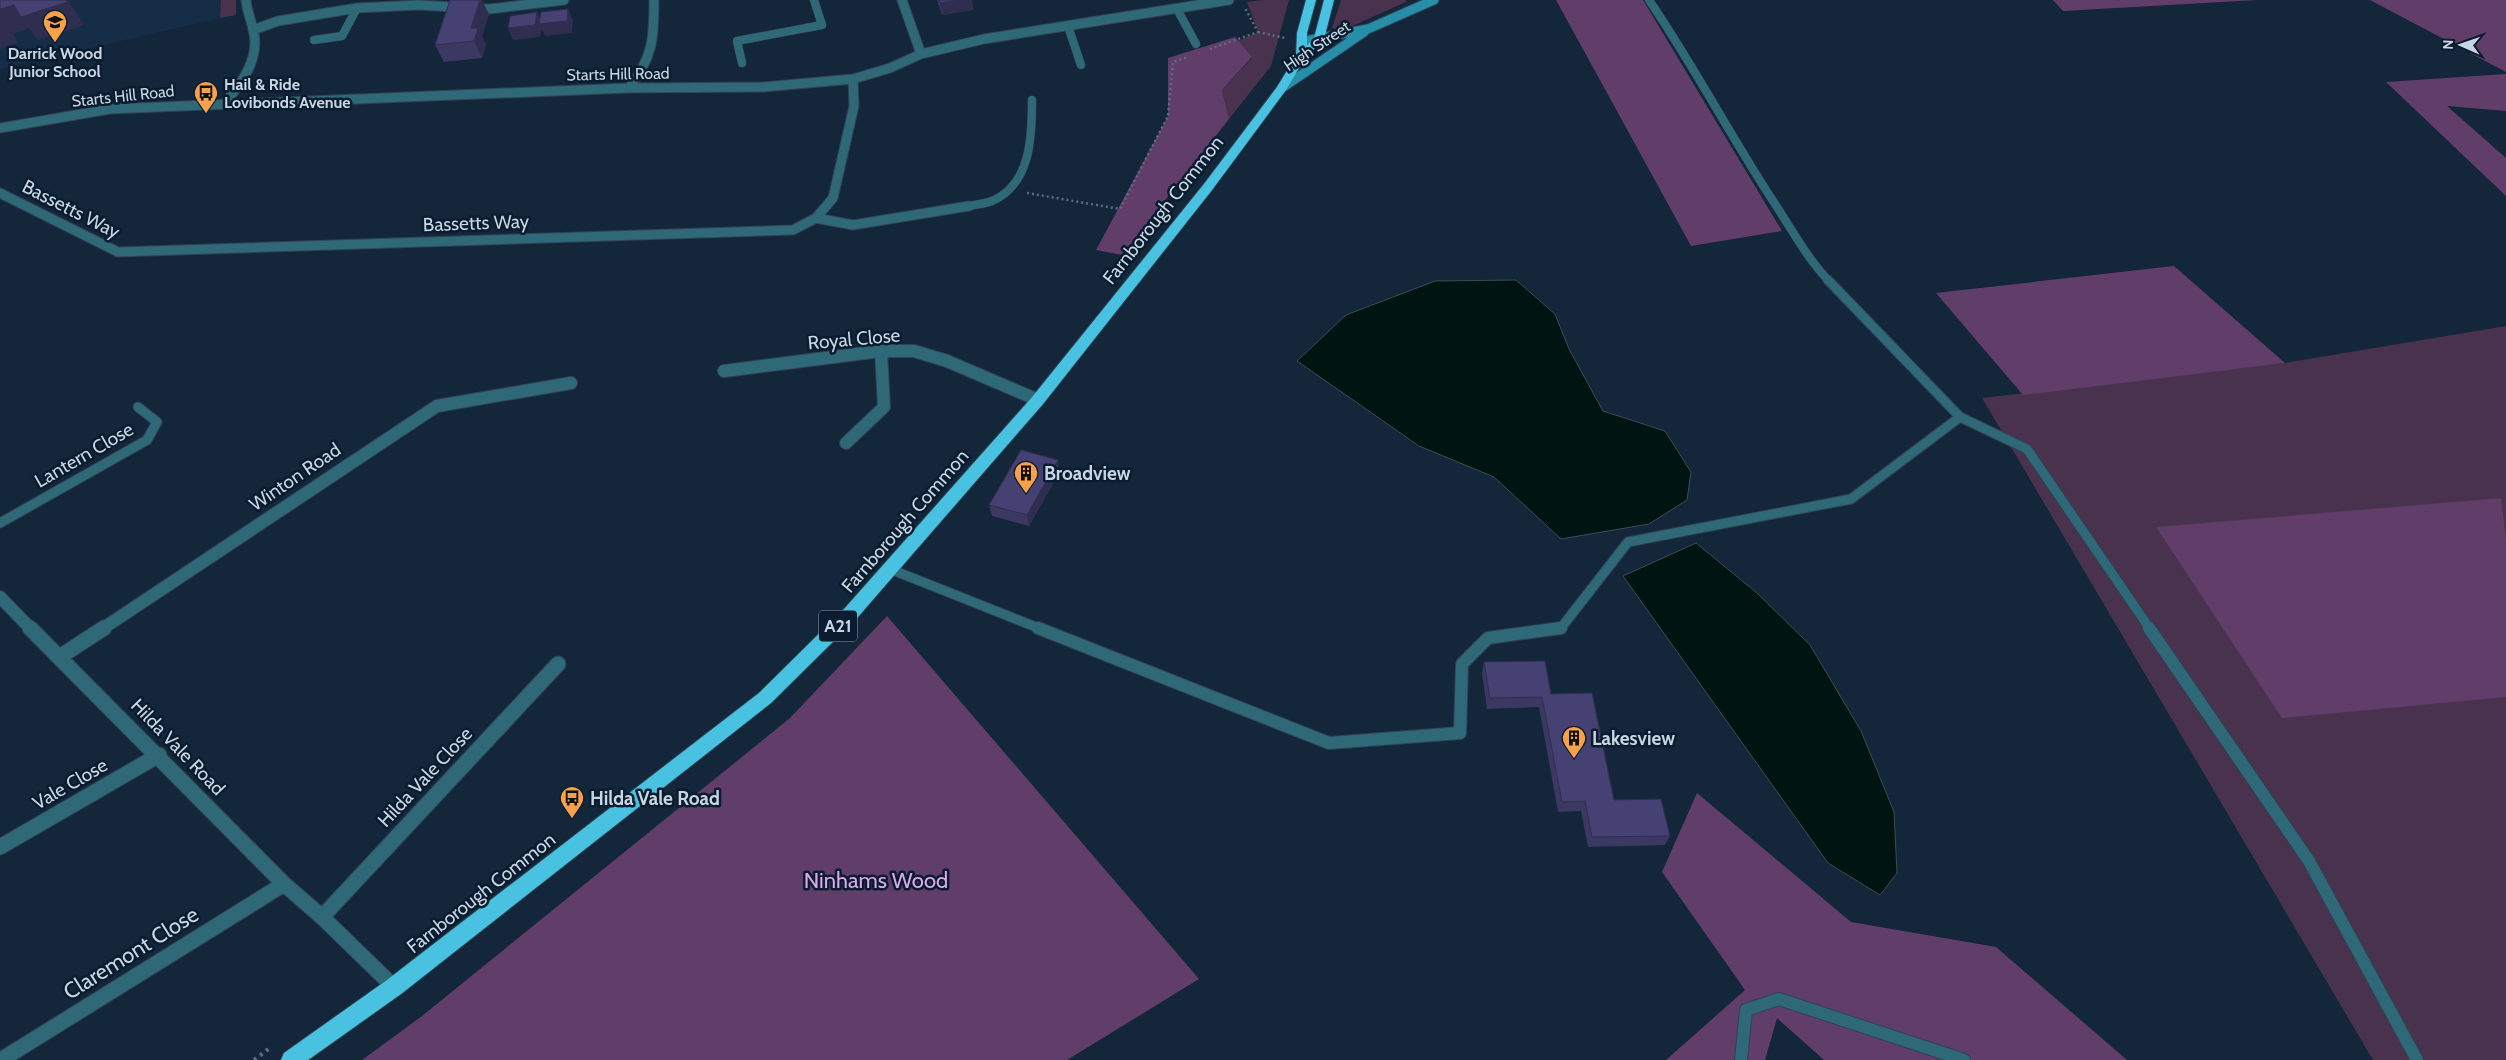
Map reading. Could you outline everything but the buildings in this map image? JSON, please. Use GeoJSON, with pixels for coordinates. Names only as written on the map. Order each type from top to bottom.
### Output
{"type":"FeatureCollection","features":[{"type":"Feature","properties":{"kind":"highway","name":"Farnborough Common"},"geometry":{"type":"LineString","coordinates":[[291,1060],[394,986],[765,698],[851,613],[1038,400],[1208,187],[1282,88],[1301,50],[1302,33],[1311,0]]}},
{"type":"Feature","properties":{"kind":"highway","name":"Farnborough Common"},"geometry":{"type":"LineString","coordinates":[[1301,50],[1319,39],[1326,19],[1329,0]]}},
{"type":"Feature","properties":{"kind":"main road","name":"High Street"},"geometry":{"type":"LineString","coordinates":[[1282,88],[1368,29],[1434,0]]}},
{"type":"Feature","properties":{"kind":"main road","name":"High Street"},"geometry":{"type":"LineString","coordinates":[[1319,39],[1368,29]]}},
{"type":"Feature","properties":{"kind":"street"},"geometry":{"type":"LineString","coordinates":[[225,103],[250,66],[254,51],[256,40],[247,14],[246,0]]}},
{"type":"Feature","properties":{"kind":"street"},"geometry":{"type":"LineString","coordinates":[[253,30],[278,21],[358,8],[377,3],[418,3],[451,12],[564,0]]}},
{"type":"Feature","properties":{"kind":"street"},"geometry":{"type":"LineString","coordinates":[[629,88],[644,70],[654,47],[654,0]]}},
{"type":"Feature","properties":{"kind":"street"},"geometry":{"type":"LineString","coordinates":[[902,0],[921,54]]}},
{"type":"Feature","properties":{"kind":"street","name":"Starts Hill Road"},"geometry":{"type":"LineString","coordinates":[[0,128],[110,109],[629,88],[763,87],[852,79],[890,68],[921,54],[984,39],[1177,9],[1193,3],[1230,0]]}},
{"type":"Feature","properties":{"kind":"street","name":"Bassetts Way"},"geometry":{"type":"LineString","coordinates":[[0,193],[118,252],[793,230],[816,218],[833,198],[854,106],[852,79]]}},
{"type":"Feature","properties":{"kind":"street"},"geometry":{"type":"LineString","coordinates":[[816,218],[853,225],[969,206]]}},
{"type":"Feature","properties":{"kind":"street"},"geometry":{"type":"LineString","coordinates":[[846,443],[884,407],[881,351]]}},
{"type":"Feature","properties":{"kind":"street","name":"Royal Close"},"geometry":{"type":"LineString","coordinates":[[724,371],[881,351],[914,351],[947,361],[1038,400]]}},
{"type":"Feature","properties":{"kind":"street","name":"Winton Road"},"geometry":{"type":"LineString","coordinates":[[61,656],[436,406],[571,383]]}},
{"type":"Feature","properties":{"kind":"street","name":"Hilda Vale Road"},"geometry":{"type":"LineString","coordinates":[[0,597],[159,755],[284,884],[322,917],[394,986]]}},
{"type":"Feature","properties":{"kind":"street","name":"Hilda Vale Close"},"geometry":{"type":"LineString","coordinates":[[322,917],[558,664]]}},
{"type":"Feature","properties":{"kind":"street","name":"Vale Close"},"geometry":{"type":"LineString","coordinates":[[0,847],[159,755]]}},
{"type":"Feature","properties":{"kind":"street","name":"Claremont Close"},"geometry":{"type":"LineString","coordinates":[[1,1060],[284,884]]}},
{"type":"Feature","properties":{"kind":"lane"},"geometry":{"type":"LineString","coordinates":[[742,63],[737,41],[822,25],[814,0]]}},
{"type":"Feature","properties":{"kind":"lane"},"geometry":{"type":"LineString","coordinates":[[1649,0],[1678,42],[1760,181],[1816,266],[1960,417],[2028,449],[2309,861],[2417,1060]]}},
{"type":"Feature","properties":{"kind":"lane"},"geometry":{"type":"LineString","coordinates":[[314,40],[342,36],[358,8]]}},
{"type":"Feature","properties":{"kind":"lane"},"geometry":{"type":"LineString","coordinates":[[1177,9],[1196,44]]}},
{"type":"Feature","properties":{"kind":"lane"},"geometry":{"type":"LineString","coordinates":[[1068,26],[1081,65]]}},
{"type":"Feature","properties":{"kind":"lane"},"geometry":{"type":"LineString","coordinates":[[969,206],[992,201],[1009,190],[1023,171],[1033,132],[1032,100]]}},
{"type":"Feature","properties":{"kind":"lane","name":"Lantern Close"},"geometry":{"type":"LineString","coordinates":[[0,523],[147,440],[157,422],[138,407]]}},
{"type":"Feature","properties":{"kind":"lane"},"geometry":{"type":"LineString","coordinates":[[890,568],[1329,743],[1460,733],[1462,664],[1488,638],[1561,628],[1628,542],[1851,499],[1960,417]]}},
{"type":"Feature","properties":{"kind":"lane"},"geometry":{"type":"LineString","coordinates":[[1741,1060],[1746,1010],[1779,1000],[1964,1060]]}},
{"type":"Feature","properties":{"kind":"path"},"geometry":{"type":"LineString","coordinates":[[1240,0],[1258,32]]}},
{"type":"Feature","properties":{"kind":"path"},"geometry":{"type":"LineString","coordinates":[[1207,50],[1258,32],[1286,38]]}},
{"type":"Feature","properties":{"kind":"path"},"geometry":{"type":"LineString","coordinates":[[1284,46],[1289,32]]}},
{"type":"Feature","properties":{"kind":"path"},"geometry":{"type":"LineString","coordinates":[[1009,190],[1120,209],[1168,116],[1173,62],[1190,56]]}},
{"type":"Feature","properties":{"kind":"path"},"geometry":{"type":"LineString","coordinates":[[254,1060],[277,1043]]}},
{"type":"Feature","properties":{"kind":"shaded area","name":"Darrick Wood Junior School"},"geometry":{"type":"Polygon","coordinates":[[[0,0],[221,0],[220,18],[0,69],[0,0]]]}},
{"type":"Feature","properties":{"kind":"shaded area"},"geometry":{"type":"Polygon","coordinates":[[[221,0],[236,0],[236,15],[220,18],[221,0]]]}},
{"type":"Feature","properties":{"kind":"shaded area"},"geometry":{"type":"Polygon","coordinates":[[[1289,0],[1271,66],[1229,119],[1222,90],[1252,58],[1238,41],[1258,32],[1247,2],[1289,0]]]}},
{"type":"Feature","properties":{"kind":"shaded area"},"geometry":{"type":"Polygon","coordinates":[[[1341,0],[1406,0],[1406,2],[1341,31],[1332,28],[1341,0]]]}},
{"type":"Feature","properties":{"kind":"shaded area"},"geometry":{"type":"Polygon","coordinates":[[[1516,280],[1555,314],[1569,349],[1603,411],[1665,431],[1691,472],[1687,500],[1649,524],[1561,539],[1494,477],[1419,446],[1297,361],[1346,315],[1435,281],[1516,280]]]}},
{"type":"Feature","properties":{"kind":"shaded area"},"geometry":{"type":"Polygon","coordinates":[[[2506,326],[2506,1060],[2373,1060],[1982,398],[2285,363],[2506,326]]]}},
{"type":"Feature","properties":{"kind":"shaded area"},"geometry":{"type":"Polygon","coordinates":[[[1696,543],[1757,593],[1810,645],[1861,731],[1894,812],[1897,873],[1880,895],[1828,863],[1623,576],[1696,543]]]}},
{"type":"Feature","properties":{"kind":"green space"},"geometry":{"type":"Polygon","coordinates":[[[1556,0],[1643,0],[1782,231],[1691,246],[1556,0]]]}},
{"type":"Feature","properties":{"kind":"green space"},"geometry":{"type":"Polygon","coordinates":[[[2053,0],[2257,0],[2063,11],[2053,0]]]}},
{"type":"Feature","properties":{"kind":"green space"},"geometry":{"type":"Polygon","coordinates":[[[2370,0],[2506,0],[2506,72],[2370,0]]]}},
{"type":"Feature","properties":{"kind":"green space"},"geometry":{"type":"Polygon","coordinates":[[[1235,37],[1252,57],[1222,90],[1229,119],[1122,255],[1096,250],[1168,116],[1168,58],[1235,37]]]}},
{"type":"Feature","properties":{"kind":"green space"},"geometry":{"type":"Polygon","coordinates":[[[2506,74],[2506,111],[2447,106],[2506,158],[2506,196],[2386,82],[2506,74]]]}},
{"type":"Feature","properties":{"kind":"green space"},"geometry":{"type":"Polygon","coordinates":[[[2174,266],[2285,363],[2023,395],[1936,293],[2174,266]]]}},
{"type":"Feature","properties":{"kind":"green space"},"geometry":{"type":"Polygon","coordinates":[[[2501,498],[2506,539],[2506,697],[2282,718],[2156,527],[2501,498]]]}},
{"type":"Feature","properties":{"kind":"green space","name":"Ninhams Wood"},"geometry":{"type":"Polygon","coordinates":[[[887,616],[1199,979],[1067,1060],[362,1060],[422,1016],[790,718],[887,616]]]}},
{"type":"Feature","properties":{"kind":"green space"},"geometry":{"type":"Polygon","coordinates":[[[1697,793],[1851,922],[1996,947],[2127,1060],[1824,1060],[1777,1018],[1765,1060],[1666,1060],[1745,990],[1662,872],[1697,793]]]}},
{"type":"Feature","properties":{"kind":"place","name":"Darrick Wood Junior School"},"geometry":{"type":"Point","coordinates":[55,43]}},
{"type":"Feature","properties":{"kind":"place","name":"Hail & Ride Lovibonds Avenue"},"geometry":{"type":"Point","coordinates":[206,114]}},
{"type":"Feature","properties":{"kind":"place","name":"Broadview"},"geometry":{"type":"Point","coordinates":[1026,494]}},
{"type":"Feature","properties":{"kind":"place","name":"Lakesview"},"geometry":{"type":"Point","coordinates":[1574,759]}},
{"type":"Feature","properties":{"kind":"place","name":"Hilda Vale Road"},"geometry":{"type":"Point","coordinates":[572,819]}}]}
